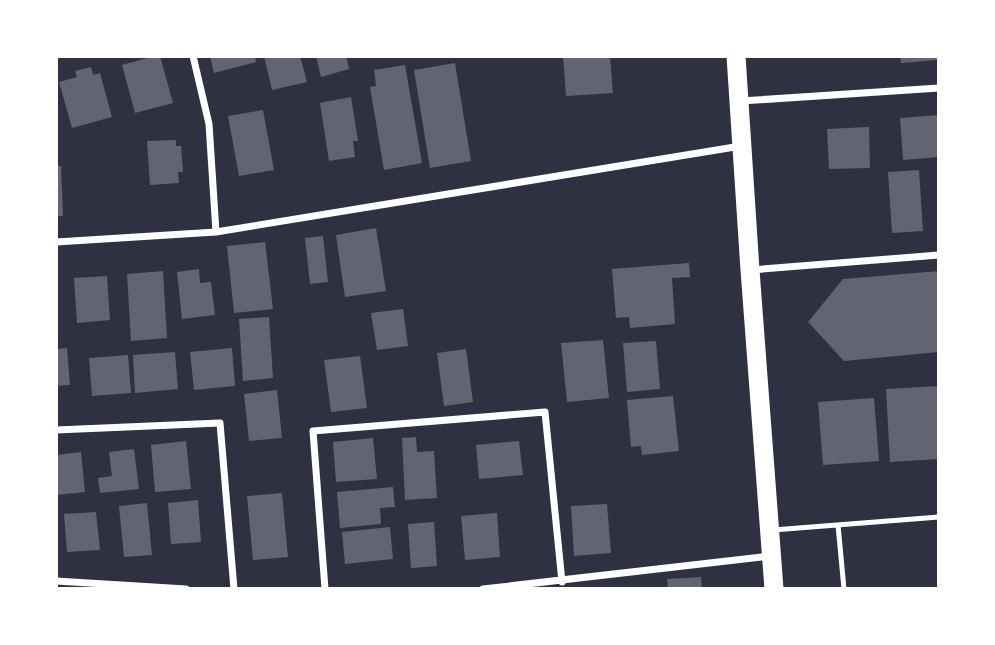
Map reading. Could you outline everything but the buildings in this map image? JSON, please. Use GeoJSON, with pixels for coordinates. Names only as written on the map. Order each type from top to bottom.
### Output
{"type":"FeatureCollection","features":[{"type":"Feature","properties":{"kind":"highway"},"geometry":{"type":"LineString","coordinates":[[736,56],[774,589]]}},
{"type":"Feature","properties":{"kind":"street"},"geometry":{"type":"LineString","coordinates":[[193,56],[209,124],[216,232]]}},
{"type":"Feature","properties":{"kind":"street"},"geometry":{"type":"LineString","coordinates":[[740,101],[939,88]]}},
{"type":"Feature","properties":{"kind":"street"},"geometry":{"type":"LineString","coordinates":[[56,242],[216,232],[743,145]]}},
{"type":"Feature","properties":{"kind":"street"},"geometry":{"type":"LineString","coordinates":[[750,270],[939,256]]}},
{"type":"Feature","properties":{"kind":"street"},"geometry":{"type":"LineString","coordinates":[[325,589],[313,431],[545,412],[562,582]]}},
{"type":"Feature","properties":{"kind":"street"},"geometry":{"type":"LineString","coordinates":[[56,430],[220,423],[234,589]]}},
{"type":"Feature","properties":{"kind":"street"},"geometry":{"type":"LineString","coordinates":[[483,589],[772,556]]}},
{"type":"Feature","properties":{"kind":"street"},"geometry":{"type":"LineString","coordinates":[[56,582],[186,589]]}},
{"type":"Feature","properties":{"kind":"lane"},"geometry":{"type":"LineString","coordinates":[[769,530],[939,517]]}},
{"type":"Feature","properties":{"kind":"lane"},"geometry":{"type":"LineString","coordinates":[[838,525],[844,589]]}}]}
